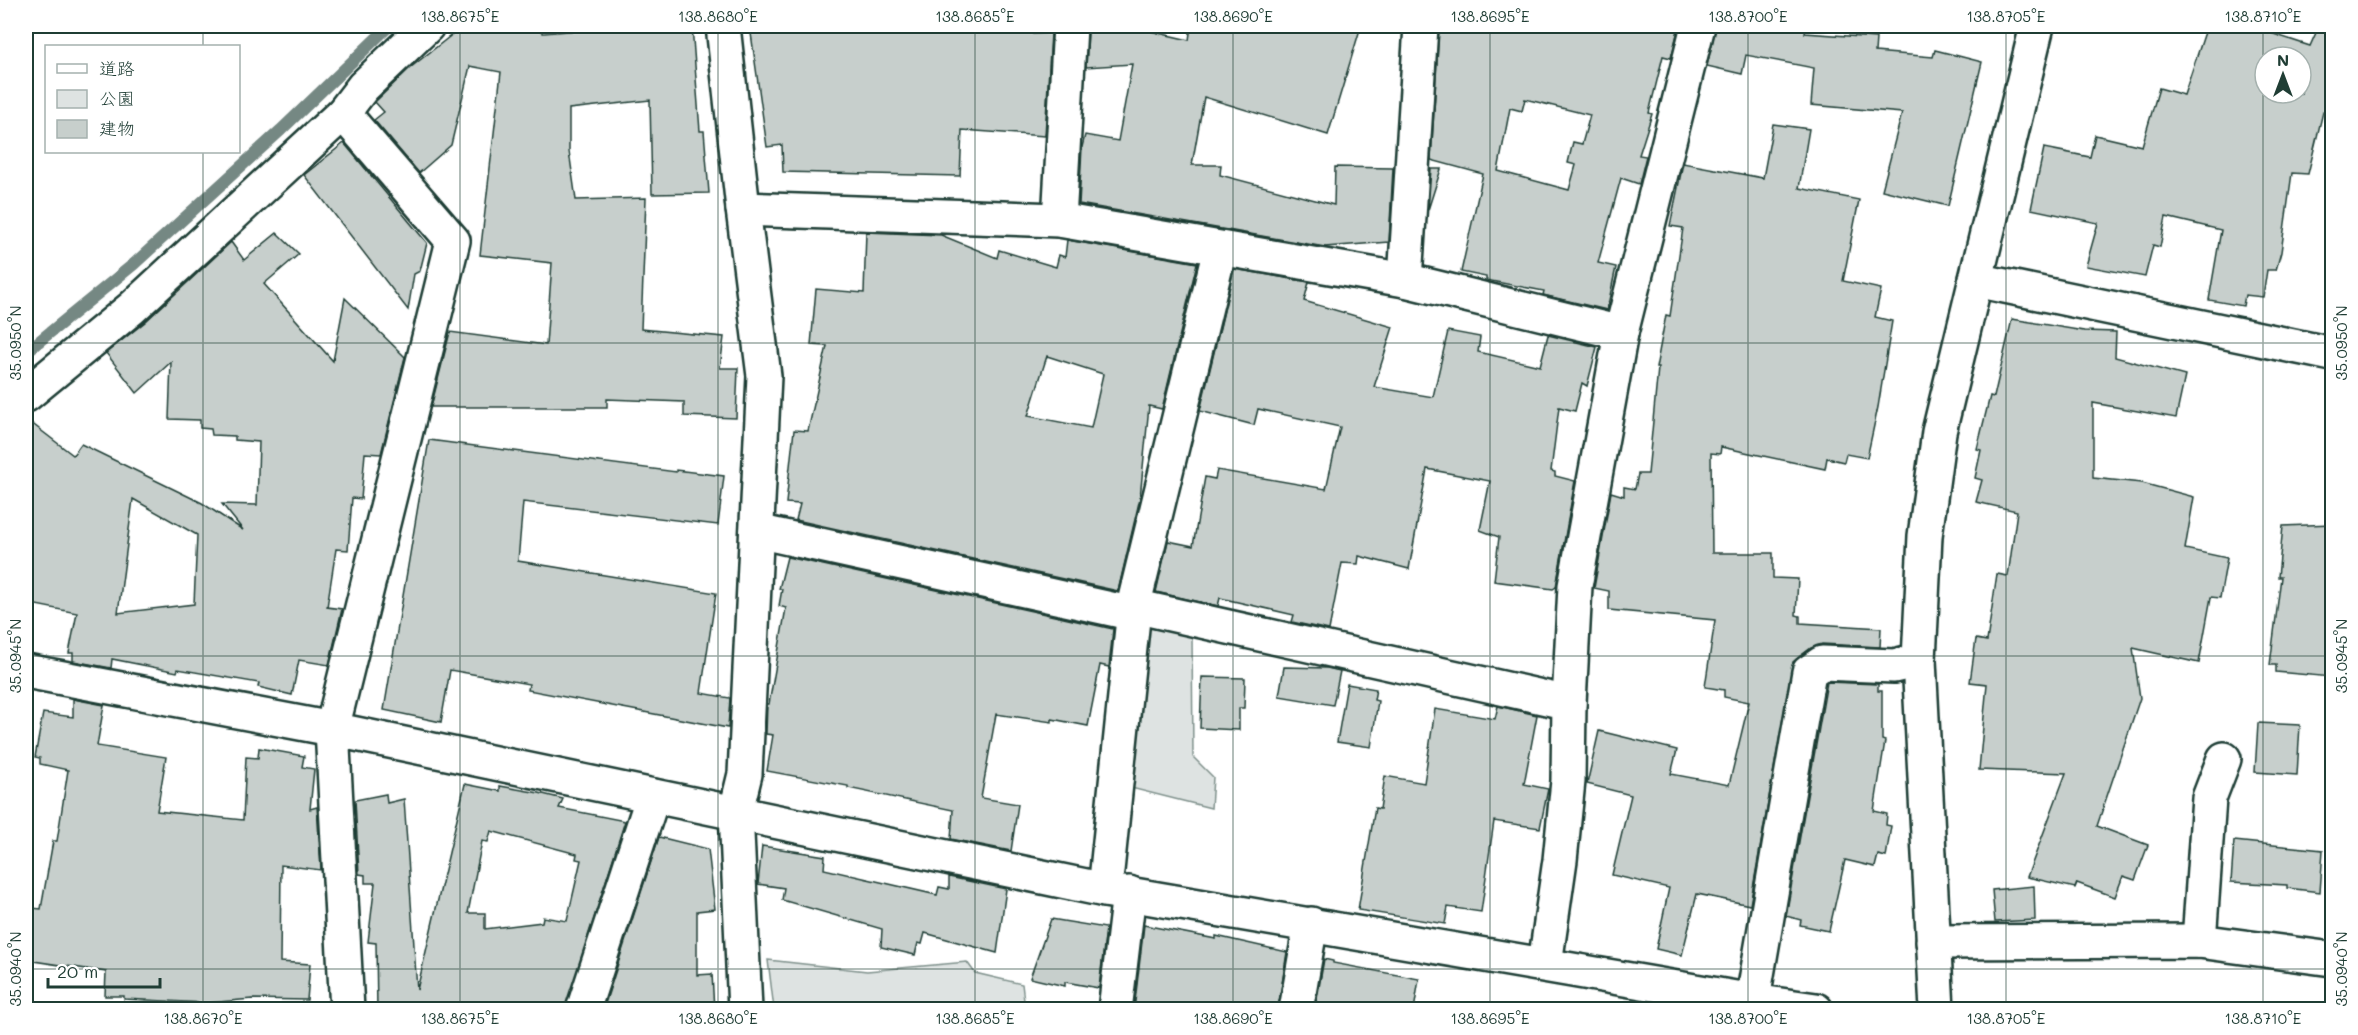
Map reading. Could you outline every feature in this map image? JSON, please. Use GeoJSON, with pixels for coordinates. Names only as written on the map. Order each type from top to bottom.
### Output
{"type":"FeatureCollection","features":[{"type":"Feature","properties":{"kind":"street"},"geometry":{"type":"LineString","coordinates":[[26,395],[132,308],[343,113],[363,87],[428,26]]}},
{"type":"Feature","properties":{"kind":"street"},"geometry":{"type":"LineString","coordinates":[[723,26],[742,209],[764,376],[745,774],[736,811],[745,1010]]}},
{"type":"Feature","properties":{"kind":"street"},"geometry":{"type":"LineString","coordinates":[[1059,220],[1070,26]]}},
{"type":"Feature","properties":{"kind":"street"},"geometry":{"type":"LineString","coordinates":[[1405,280],[1421,26]]}},
{"type":"Feature","properties":{"kind":"street"},"geometry":{"type":"LineString","coordinates":[[1545,964],[1560,860],[1568,781],[1575,586],[1621,333],[1698,26]]}},
{"type":"Feature","properties":{"kind":"street"},"geometry":{"type":"LineString","coordinates":[[1938,1010],[1919,660],[1925,536],[1939,432],[2037,26]]}},
{"type":"Feature","properties":{"kind":"street"},"geometry":{"type":"LineString","coordinates":[[343,113],[453,241],[333,729],[347,1010]]}},
{"type":"Feature","properties":{"kind":"street"},"geometry":{"type":"LineString","coordinates":[[742,209],[1059,220],[1405,280],[1621,333]]}},
{"type":"Feature","properties":{"kind":"street"},"geometry":{"type":"LineString","coordinates":[[1115,1010],[1117,891],[1134,610],[1220,249]]}},
{"type":"Feature","properties":{"kind":"street"},"geometry":{"type":"LineString","coordinates":[[1976,280],[2332,354]]}},
{"type":"Feature","properties":{"kind":"street"},"geometry":{"type":"LineString","coordinates":[[758,531],[1569,703]]}},
{"type":"Feature","properties":{"kind":"street"},"geometry":{"type":"LineString","coordinates":[[1752,1005],[1809,672],[1822,663],[1894,666],[1919,660]]}},
{"type":"Feature","properties":{"kind":"street"},"geometry":{"type":"LineString","coordinates":[[26,671],[333,729],[1117,891],[1545,964],[1752,1005],[1816,1010]]}},
{"type":"Feature","properties":{"kind":"street"},"geometry":{"type":"LineString","coordinates":[[2199,941],[2209,798],[2223,759]]}},
{"type":"Feature","properties":{"kind":"street"},"geometry":{"type":"LineString","coordinates":[[583,1010],[653,796]]}},
{"type":"Feature","properties":{"kind":"street"},"geometry":{"type":"LineString","coordinates":[[1296,1010],[1311,924]]}},
{"type":"Feature","properties":{"kind":"street"},"geometry":{"type":"LineString","coordinates":[[1933,942],[2199,941],[2332,959]]}},
{"type":"Feature","properties":{"kind":"green space"},"geometry":{"type":"Polygon","coordinates":[[[1140,625],[1192,635],[1193,757],[1213,777],[1211,808],[1131,788],[1140,625]]]}},
{"type":"Feature","properties":{"kind":"green space"},"geometry":{"type":"Polygon","coordinates":[[[768,960],[867,971],[967,962],[975,973],[1022,984],[1025,1009],[774,1009],[768,960]]]}},
{"type":"Feature","properties":{"kind":"building"},"geometry":{"type":"Polygon","coordinates":[[[463,26],[535,26],[543,33],[608,28],[608,26],[692,26],[700,131],[704,131],[709,193],[652,194],[650,100],[569,109],[569,151],[576,200],[646,198],[641,329],[724,337],[720,368],[738,368],[736,418],[684,416],[684,402],[607,399],[607,407],[431,407],[450,332],[546,345],[552,263],[480,255],[501,72],[470,66],[451,145],[419,173],[374,120],[384,112],[375,102],[410,68],[463,26]]]}},
{"type":"Feature","properties":{"kind":"building"},"geometry":{"type":"Polygon","coordinates":[[[750,26],[1033,26],[1033,34],[1051,33],[1045,136],[962,130],[960,176],[783,172],[782,145],[767,147],[750,26]]]}},
{"type":"Feature","properties":{"kind":"building"},"geometry":{"type":"Polygon","coordinates":[[[1191,26],[1361,26],[1328,135],[1204,97],[1192,165],[1221,165],[1220,175],[1334,205],[1335,167],[1393,168],[1389,242],[1325,247],[1079,204],[1082,147],[1085,135],[1118,141],[1132,64],[1086,67],[1088,31],[1137,28],[1189,40],[1191,26]]]}},
{"type":"Feature","properties":{"kind":"building"},"geometry":{"type":"Polygon","coordinates":[[[1439,26],[1679,26],[1671,58],[1663,56],[1649,113],[1652,114],[1639,155],[1646,156],[1639,184],[1621,178],[1598,263],[1616,267],[1607,310],[1543,295],[1544,291],[1486,280],[1486,277],[1461,272],[1483,174],[1431,160],[1439,26]],[[1525,99],[1522,111],[1510,108],[1498,171],[1569,190],[1576,165],[1568,163],[1573,142],[1582,144],[1590,115],[1525,99]]]}},
{"type":"Feature","properties":{"kind":"building"},"geometry":{"type":"Polygon","coordinates":[[[1716,26],[1807,26],[1805,33],[1876,38],[1875,52],[1933,57],[1935,50],[1982,62],[1948,206],[1882,190],[1902,113],[1811,105],[1814,68],[1746,55],[1742,74],[1707,66],[1716,26]]]}},
{"type":"Feature","properties":{"kind":"building"},"geometry":{"type":"Polygon","coordinates":[[[2207,26],[2249,26],[2307,45],[2253,45],[2253,105],[2313,105],[2313,45],[2310,45],[2319,26],[2332,26],[2332,116],[2323,112],[2308,174],[2292,173],[2281,252],[2276,270],[2267,270],[2263,297],[2245,295],[2243,306],[2209,300],[2221,230],[2166,217],[2160,247],[2153,245],[2145,277],[2086,266],[2098,223],[2031,209],[2044,148],[2090,157],[2095,135],[2142,146],[2159,88],[2184,95],[2207,26]]]}},
{"type":"Feature","properties":{"kind":"building"},"geometry":{"type":"Polygon","coordinates":[[[1773,124],[1809,129],[1799,188],[1859,200],[1843,281],[1881,289],[1875,317],[1892,321],[1867,458],[1846,454],[1844,462],[1827,458],[1825,469],[1721,447],[1720,454],[1711,453],[1712,553],[1773,553],[1773,578],[1798,579],[1796,615],[1800,616],[1800,623],[1881,628],[1880,647],[1822,644],[1811,648],[1793,662],[1750,905],[1697,894],[1682,955],[1656,949],[1669,888],[1612,875],[1631,795],[1587,784],[1599,731],[1677,750],[1671,774],[1729,785],[1749,702],[1724,697],[1724,690],[1705,687],[1715,620],[1609,610],[1609,591],[1594,588],[1611,492],[1624,496],[1624,487],[1635,489],[1638,474],[1648,474],[1658,368],[1656,368],[1666,315],[1670,316],[1683,228],[1670,226],[1683,163],[1763,178],[1773,124]]]}},
{"type":"Feature","properties":{"kind":"building"},"geometry":{"type":"Polygon","coordinates":[[[344,143],[427,243],[420,271],[414,274],[408,310],[304,175],[344,143]]]}},
{"type":"Feature","properties":{"kind":"building"},"geometry":{"type":"Polygon","coordinates":[[[1431,169],[1441,169],[1428,210],[1431,169]]]}},
{"type":"Feature","properties":{"kind":"building"},"geometry":{"type":"Polygon","coordinates":[[[866,232],[941,235],[997,258],[999,250],[1056,267],[1059,255],[1065,257],[1067,240],[1197,263],[1162,409],[1149,406],[1140,498],[1118,591],[796,520],[800,504],[786,503],[794,430],[808,431],[827,346],[811,345],[816,289],[864,293],[866,232]],[[1047,356],[1028,416],[1091,428],[1103,374],[1047,356]]]}},
{"type":"Feature","properties":{"kind":"building"},"geometry":{"type":"Polygon","coordinates":[[[277,233],[299,254],[264,284],[333,361],[345,298],[405,357],[381,454],[365,453],[361,499],[352,498],[348,550],[336,549],[327,607],[342,609],[329,665],[299,660],[292,695],[258,687],[259,683],[178,669],[177,672],[112,659],[111,668],[73,661],[73,653],[69,653],[77,613],[26,603],[26,419],[73,455],[81,444],[202,503],[243,530],[222,504],[257,505],[259,442],[235,440],[235,436],[212,435],[211,429],[200,428],[200,420],[169,419],[171,362],[137,393],[106,353],[145,322],[231,242],[244,260],[277,233]],[[133,499],[118,613],[194,604],[197,535],[133,499]]]}},
{"type":"Feature","properties":{"kind":"building"},"geometry":{"type":"Polygon","coordinates":[[[1234,269],[1309,282],[1304,301],[1393,327],[1374,387],[1433,397],[1448,331],[1480,337],[1478,352],[1540,366],[1548,335],[1597,347],[1587,386],[1582,383],[1575,411],[1559,407],[1551,471],[1555,472],[1555,476],[1575,481],[1556,587],[1553,589],[1494,581],[1499,537],[1480,530],[1490,481],[1427,469],[1409,569],[1359,556],[1358,564],[1342,563],[1329,630],[1292,622],[1294,615],[1220,598],[1218,606],[1156,592],[1168,541],[1193,546],[1205,477],[1215,479],[1217,470],[1326,489],[1340,427],[1258,409],[1254,425],[1200,411],[1234,269]]]}},
{"type":"Feature","properties":{"kind":"building"},"geometry":{"type":"Polygon","coordinates":[[[2012,319],[2084,331],[2116,332],[2115,357],[2185,376],[2176,418],[2093,403],[2093,478],[2142,483],[2194,497],[2185,549],[2227,558],[2220,598],[2211,597],[2199,663],[2133,648],[2140,698],[2097,826],[2148,845],[2135,880],[2123,876],[2115,897],[2077,883],[2075,888],[2027,877],[2066,773],[1979,770],[1987,684],[1970,682],[1976,639],[1987,641],[1997,574],[2008,576],[2017,511],[1976,502],[1982,480],[1975,478],[1981,450],[1977,449],[1990,396],[1994,397],[2012,319]]]}},
{"type":"Feature","properties":{"kind":"building"},"geometry":{"type":"Polygon","coordinates":[[[429,440],[676,472],[676,470],[724,476],[718,525],[523,502],[518,561],[716,593],[701,693],[730,698],[728,728],[528,690],[529,684],[450,670],[441,722],[384,710],[429,440]]]}},
{"type":"Feature","properties":{"kind":"building"},"geometry":{"type":"Polygon","coordinates":[[[2332,524],[2332,677],[2276,672],[2276,665],[2270,665],[2281,577],[2278,577],[2283,526],[2332,524]]]}},
{"type":"Feature","properties":{"kind":"building"},"geometry":{"type":"Polygon","coordinates":[[[787,557],[1113,629],[1109,667],[1100,665],[1088,726],[1052,719],[1052,722],[996,714],[981,798],[1018,804],[1011,851],[951,839],[953,810],[848,788],[848,786],[767,771],[773,735],[766,734],[767,704],[769,704],[786,608],[779,606],[782,589],[779,589],[787,557]]]}},
{"type":"Feature","properties":{"kind":"building"},"geometry":{"type":"Polygon","coordinates":[[[1284,667],[1327,668],[1340,671],[1333,705],[1279,696],[1284,667]]]}},
{"type":"Feature","properties":{"kind":"building"},"geometry":{"type":"Polygon","coordinates":[[[1202,677],[1245,678],[1244,708],[1239,708],[1239,730],[1200,728],[1202,677]]]}},
{"type":"Feature","properties":{"kind":"building"},"geometry":{"type":"Polygon","coordinates":[[[1827,682],[1878,684],[1878,691],[1882,691],[1882,740],[1885,741],[1874,811],[1887,814],[1886,825],[1891,826],[1886,857],[1878,855],[1875,867],[1845,860],[1829,931],[1800,925],[1801,920],[1786,916],[1827,682]]]}},
{"type":"Feature","properties":{"kind":"building"},"geometry":{"type":"Polygon","coordinates":[[[1347,684],[1376,689],[1374,700],[1378,701],[1371,747],[1337,742],[1347,684]]]}},
{"type":"Feature","properties":{"kind":"building"},"geometry":{"type":"Polygon","coordinates":[[[73,699],[104,705],[97,746],[166,757],[157,811],[243,820],[246,757],[258,758],[259,748],[304,756],[302,767],[314,769],[310,809],[317,807],[321,870],[281,865],[280,962],[310,964],[307,1000],[252,999],[207,1003],[124,999],[124,996],[105,996],[106,972],[27,960],[32,908],[41,909],[53,841],[57,841],[68,770],[40,764],[40,758],[35,757],[43,713],[73,717],[73,699]]]}},
{"type":"Feature","properties":{"kind":"building"},"geometry":{"type":"Polygon","coordinates":[[[1498,706],[1537,715],[1524,784],[1548,789],[1540,828],[1494,821],[1481,912],[1448,907],[1445,924],[1358,910],[1375,808],[1380,809],[1385,776],[1424,783],[1435,709],[1495,719],[1498,706]]]}},
{"type":"Feature","properties":{"kind":"building"},"geometry":{"type":"Polygon","coordinates":[[[2258,723],[2300,725],[2297,775],[2255,772],[2258,723]]]}},
{"type":"Feature","properties":{"kind":"building"},"geometry":{"type":"Polygon","coordinates":[[[465,784],[500,791],[500,786],[539,793],[563,799],[559,808],[625,821],[565,1010],[377,1010],[376,943],[368,942],[375,883],[365,883],[365,875],[359,874],[355,800],[386,794],[387,803],[404,799],[417,990],[465,784]],[[491,831],[488,842],[482,841],[468,913],[485,913],[485,929],[542,922],[543,917],[567,921],[581,860],[576,859],[577,854],[491,831]]]}},
{"type":"Feature","properties":{"kind":"building"},"geometry":{"type":"Polygon","coordinates":[[[659,837],[708,849],[715,909],[697,911],[697,975],[712,974],[714,1010],[603,1010],[659,837]]]}},
{"type":"Feature","properties":{"kind":"building"},"geometry":{"type":"Polygon","coordinates":[[[2234,841],[2323,850],[2320,892],[2287,888],[2287,885],[2231,882],[2234,841]]]}},
{"type":"Feature","properties":{"kind":"building"},"geometry":{"type":"Polygon","coordinates":[[[762,846],[825,856],[824,869],[937,895],[939,887],[949,889],[949,877],[1006,889],[997,953],[925,933],[922,944],[918,943],[915,955],[881,947],[882,929],[782,900],[784,888],[758,884],[762,846]]]}},
{"type":"Feature","properties":{"kind":"building"},"geometry":{"type":"Polygon","coordinates":[[[2034,886],[2035,920],[1995,922],[1992,890],[2034,886]]]}},
{"type":"Feature","properties":{"kind":"building"},"geometry":{"type":"Polygon","coordinates":[[[1051,919],[1106,928],[1099,988],[1065,982],[1065,986],[1030,978],[1051,919]]]}},
{"type":"Feature","properties":{"kind":"building"},"geometry":{"type":"Polygon","coordinates":[[[1144,925],[1216,939],[1216,936],[1287,952],[1278,1009],[1235,1001],[1233,1010],[1134,1010],[1144,925]]]}},
{"type":"Feature","properties":{"kind":"building"},"geometry":{"type":"Polygon","coordinates":[[[1324,959],[1333,961],[1333,963],[1419,979],[1414,1010],[1315,1010],[1324,959]]]}},
{"type":"Feature","properties":{"kind":"waterway"},"geometry":{"type":"LineString","coordinates":[[26,352],[134,264],[281,130],[389,26]]}}]}
